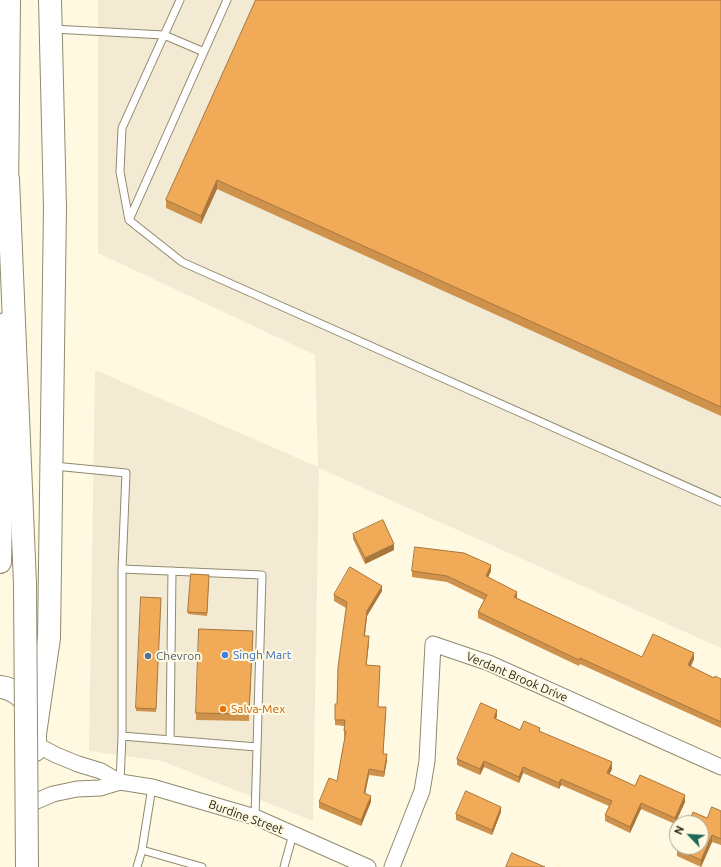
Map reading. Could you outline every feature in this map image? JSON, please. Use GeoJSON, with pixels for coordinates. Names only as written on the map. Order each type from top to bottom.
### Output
{"type":"FeatureCollection","features":[{"type":"Feature","properties":{"kind":"highway"},"geometry":{"type":"LineString","coordinates":[[0,562],[8,179],[9,0]]}},
{"type":"Feature","properties":{"kind":"highway"},"geometry":{"type":"LineString","coordinates":[[31,867],[35,739],[49,638],[55,208],[50,0]]}},
{"type":"Feature","properties":{"kind":"highway"},"geometry":{"type":"LineString","coordinates":[[8,179],[25,584],[27,867]]}},
{"type":"Feature","properties":{"kind":"highway"},"geometry":{"type":"LineString","coordinates":[[0,688],[4,688],[20,695],[31,709],[35,739]]}},
{"type":"Feature","properties":{"kind":"street","name":"Verdant Brook Drive"},"geometry":{"type":"LineString","coordinates":[[392,867],[422,791],[426,761],[433,644],[489,663],[721,767]]}},
{"type":"Feature","properties":{"kind":"street","name":"Burdine Street"},"geometry":{"type":"LineString","coordinates":[[35,739],[56,755],[78,764],[102,771],[120,782],[152,787],[255,817],[368,867]]}},
{"type":"Feature","properties":{"kind":"street","name":"Burdine Street"},"geometry":{"type":"LineString","coordinates":[[32,803],[53,794],[77,789],[100,788],[120,782]]}},
{"type":"Feature","properties":{"kind":"lane"},"geometry":{"type":"LineString","coordinates":[[180,0],[122,128],[120,172],[129,220],[182,262],[721,502]]}},
{"type":"Feature","properties":{"kind":"lane"},"geometry":{"type":"LineString","coordinates":[[129,220],[227,0]]}},
{"type":"Feature","properties":{"kind":"lane"},"geometry":{"type":"LineString","coordinates":[[51,28],[164,35],[204,52]]}},
{"type":"Feature","properties":{"kind":"lane"},"geometry":{"type":"LineString","coordinates":[[51,465],[126,473],[122,569],[122,736],[120,782]]}},
{"type":"Feature","properties":{"kind":"lane"},"geometry":{"type":"LineString","coordinates":[[122,569],[262,575],[255,817]]}},
{"type":"Feature","properties":{"kind":"lane"},"geometry":{"type":"LineString","coordinates":[[170,740],[172,571]]}},
{"type":"Feature","properties":{"kind":"lane"},"geometry":{"type":"LineString","coordinates":[[122,736],[257,747]]}},
{"type":"Feature","properties":{"kind":"lane"},"geometry":{"type":"LineString","coordinates":[[137,867],[142,850],[152,787]]}},
{"type":"Feature","properties":{"kind":"lane"},"geometry":{"type":"LineString","coordinates":[[284,867],[293,834]]}},
{"type":"Feature","properties":{"kind":"lane"},"geometry":{"type":"LineString","coordinates":[[142,850],[202,867]]}},
{"type":"Feature","properties":{"kind":"shaded area"},"geometry":{"type":"Polygon","coordinates":[[[98,0],[721,0],[721,648],[319,468],[313,821],[162,761],[89,751],[95,370],[318,467],[315,355],[98,253],[98,0]]]}},
{"type":"Feature","properties":{"kind":"building"},"geometry":{"type":"Polygon","coordinates":[[[256,0],[721,0],[721,407],[217,180],[201,216],[166,200],[256,0]]]}},
{"type":"Feature","properties":{"kind":"building"},"geometry":{"type":"Polygon","coordinates":[[[383,520],[394,544],[365,558],[353,534],[383,520]]]}},
{"type":"Feature","properties":{"kind":"building"},"geometry":{"type":"Polygon","coordinates":[[[415,547],[464,553],[491,565],[486,576],[517,592],[514,597],[642,657],[653,634],[694,653],[688,665],[714,678],[715,676],[721,679],[721,722],[580,658],[579,660],[478,612],[487,595],[447,576],[412,571],[415,547]]]}},
{"type":"Feature","properties":{"kind":"building"},"geometry":{"type":"Polygon","coordinates":[[[350,567],[382,586],[367,611],[364,636],[369,636],[366,665],[380,666],[378,707],[386,707],[383,754],[387,754],[384,772],[369,769],[364,793],[371,796],[361,820],[319,802],[329,778],[337,781],[346,731],[344,731],[345,720],[335,720],[335,704],[337,704],[338,667],[347,602],[334,595],[350,567]]]}},
{"type":"Feature","properties":{"kind":"building"},"geometry":{"type":"Polygon","coordinates":[[[191,574],[209,575],[207,613],[188,612],[191,574]]]}},
{"type":"Feature","properties":{"kind":"building","name":"Chevron"},"geometry":{"type":"Polygon","coordinates":[[[141,597],[161,598],[156,709],[136,708],[141,597]]]}},
{"type":"Feature","properties":{"kind":"building"},"geometry":{"type":"Polygon","coordinates":[[[199,629],[253,631],[249,714],[196,713],[199,629]]]}},
{"type":"Feature","properties":{"kind":"building"},"geometry":{"type":"Polygon","coordinates":[[[481,703],[497,710],[494,718],[520,730],[524,721],[540,728],[539,731],[612,762],[607,773],[635,786],[640,775],[685,795],[676,815],[669,815],[641,803],[630,827],[605,815],[612,801],[561,779],[559,783],[523,767],[519,777],[484,761],[480,769],[457,759],[481,703]]]}},
{"type":"Feature","properties":{"kind":"building"},"geometry":{"type":"Polygon","coordinates":[[[466,791],[501,807],[492,830],[456,814],[466,791]]]}},
{"type":"Feature","properties":{"kind":"building"},"geometry":{"type":"Polygon","coordinates":[[[712,807],[721,811],[721,839],[712,835],[709,842],[708,815],[712,807]]]}},
{"type":"Feature","properties":{"kind":"building"},"geometry":{"type":"Polygon","coordinates":[[[693,812],[700,815],[692,815],[693,812]]]}},
{"type":"Feature","properties":{"kind":"building"},"geometry":{"type":"Polygon","coordinates":[[[512,853],[545,867],[506,867],[512,853]]]}},
{"type":"Feature","properties":{"kind":"building"},"geometry":{"type":"Polygon","coordinates":[[[690,855],[703,855],[701,860],[690,855]]]}},
{"type":"Feature","properties":{"kind":"place","name":"Singh Mart"},"geometry":{"type":"Point","coordinates":[225,655]}},
{"type":"Feature","properties":{"kind":"place","name":"Chevron"},"geometry":{"type":"Point","coordinates":[148,656]}},
{"type":"Feature","properties":{"kind":"place","name":"Salva-Mex"},"geometry":{"type":"Point","coordinates":[223,709]}}]}
